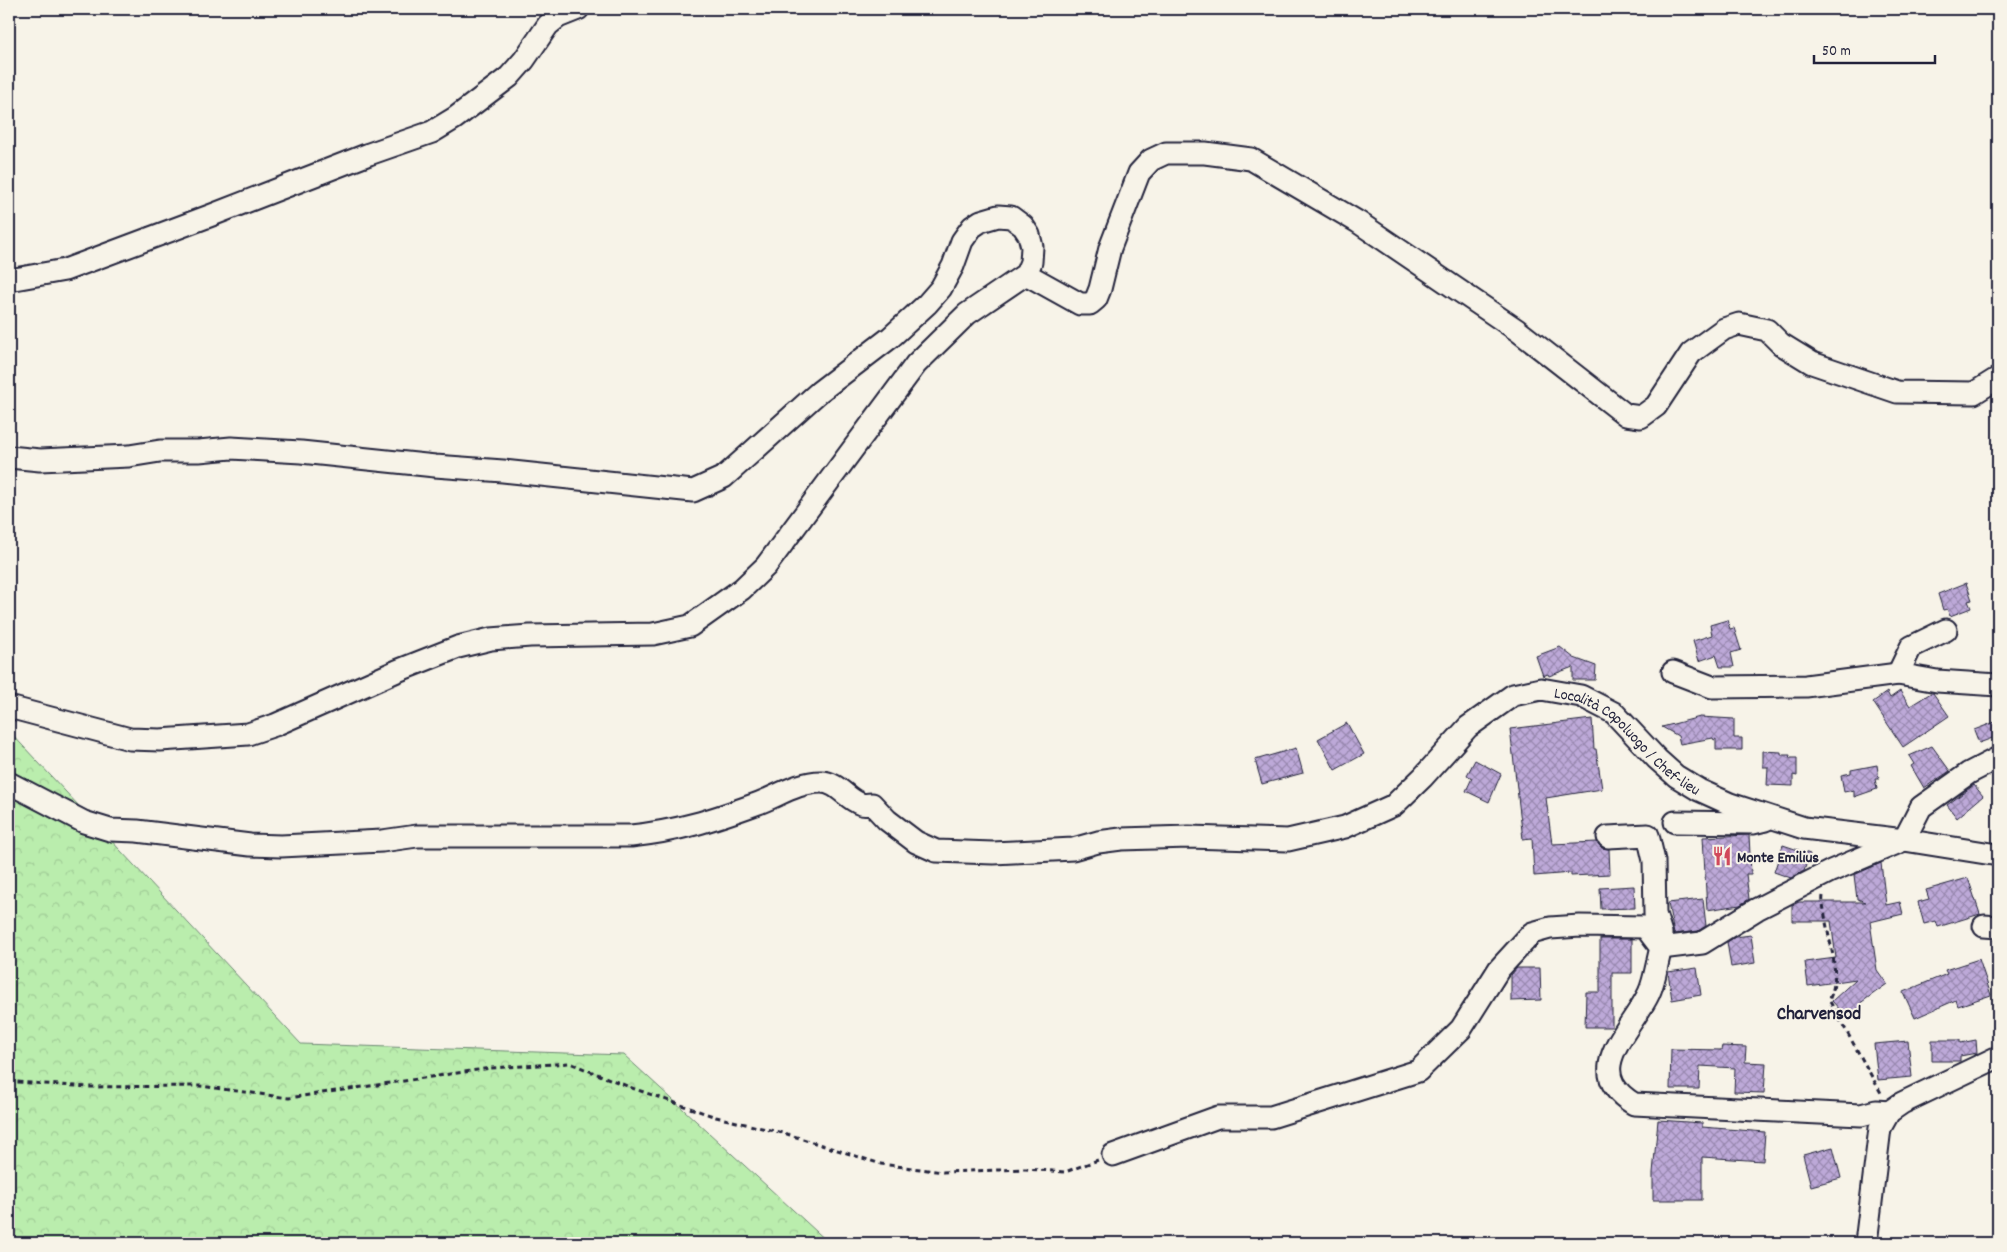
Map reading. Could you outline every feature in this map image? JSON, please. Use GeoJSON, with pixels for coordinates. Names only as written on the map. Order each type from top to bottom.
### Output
{"type":"FeatureCollection","features":[{"type":"Feature","properties":{"kind":"street"},"geometry":{"type":"LineString","coordinates":[[9,280],[65,270],[212,216],[369,154],[432,132],[455,118],[509,77],[524,60],[548,25],[558,17],[578,9]]}},
{"type":"Feature","properties":{"kind":"street"},"geometry":{"type":"LineString","coordinates":[[1026,274],[1080,304],[1090,304],[1096,299],[1100,289],[1110,248],[1139,174],[1151,160],[1166,153],[1205,153],[1251,159],[1358,222],[1517,330],[1626,415],[1641,417],[1656,406],[1690,353],[1724,329],[1739,324],[1767,330],[1780,344],[1812,363],[1898,392],[1974,393],[1998,378]]}},
{"type":"Feature","properties":{"kind":"street"},"geometry":{"type":"LineString","coordinates":[[9,457],[40,460],[129,456],[160,451],[199,451],[231,448],[301,452],[693,491],[724,477],[819,392],[891,337],[926,304],[948,278],[962,241],[972,227],[981,221],[998,216],[1011,217],[1023,226],[1029,236],[1032,247],[1031,262],[1026,274],[967,314],[916,364],[766,566],[742,589],[690,626],[653,634],[530,636],[491,639],[458,647],[248,734],[160,740],[130,739],[9,707]]}},
{"type":"Feature","properties":{"kind":"street"},"geometry":{"type":"LineString","coordinates":[[1898,674],[1911,647],[1946,630]]}},
{"type":"Feature","properties":{"kind":"street"},"geometry":{"type":"LineString","coordinates":[[1673,672],[1712,687],[1806,686],[1898,674],[1937,681],[1998,685]]}},
{"type":"Feature","properties":{"kind":"street","name":"Località Capoluogo / Chef-lieu"},"geometry":{"type":"LineString","coordinates":[[9,783],[84,822],[110,830],[137,831],[250,845],[318,845],[382,841],[417,836],[631,836],[664,832],[758,803],[804,784],[824,782],[837,787],[861,804],[872,804],[886,820],[916,842],[936,852],[993,853],[1073,849],[1098,842],[1121,839],[1189,837],[1288,840],[1345,827],[1394,805],[1423,777],[1468,727],[1514,695],[1541,689],[1581,696],[1614,713],[1657,759],[1676,776],[1722,801],[1804,828],[1904,840],[1998,855]]}},
{"type":"Feature","properties":{"kind":"street"},"geometry":{"type":"LineString","coordinates":[[1661,948],[1702,943],[1757,909],[1831,871],[1904,840],[1921,807],[1969,773],[1998,758]]}},
{"type":"Feature","properties":{"kind":"street"},"geometry":{"type":"LineString","coordinates":[[1675,822],[1753,823],[1770,818]]}},
{"type":"Feature","properties":{"kind":"street"},"geometry":{"type":"LineString","coordinates":[[1608,836],[1648,835],[1654,861],[1655,914],[1661,933],[1661,948],[1650,992],[1612,1052],[1609,1067],[1613,1084],[1622,1097],[1634,1104],[1861,1115],[1876,1111],[1888,1112]]}},
{"type":"Feature","properties":{"kind":"street"},"geometry":{"type":"LineString","coordinates":[[1113,1155],[1218,1117],[1271,1117],[1418,1071],[1461,1029],[1499,969],[1532,933],[1550,928],[1580,926],[1645,927],[1661,948]]}},
{"type":"Feature","properties":{"kind":"street"},"geometry":{"type":"LineString","coordinates":[[1866,1243],[1880,1128],[1888,1112],[1902,1103],[1998,1057]]}},
{"type":"Feature","properties":{"kind":"path"},"geometry":{"type":"LineString","coordinates":[[1831,871],[1822,898],[1836,971],[1834,989],[1828,1000],[1883,1096],[1888,1112]]}},
{"type":"Feature","properties":{"kind":"path"},"geometry":{"type":"LineString","coordinates":[[9,1079],[17,1082],[89,1087],[200,1086],[289,1098],[492,1068],[570,1063],[632,1088],[716,1116],[787,1134],[881,1164],[944,1172],[1026,1169],[1064,1172],[1113,1155]]}},
{"type":"Feature","properties":{"kind":"green space"},"geometry":{"type":"Polygon","coordinates":[[[9,731],[301,1044],[624,1055],[829,1243],[9,1243],[9,731]]]}},
{"type":"Feature","properties":{"kind":"building"},"geometry":{"type":"Polygon","coordinates":[[[1966,583],[1972,600],[1968,601],[1971,608],[1950,616],[1947,609],[1943,610],[1938,594],[1966,583]]]}},
{"type":"Feature","properties":{"kind":"building"},"geometry":{"type":"Polygon","coordinates":[[[1727,620],[1730,629],[1734,628],[1741,650],[1731,653],[1734,667],[1720,667],[1716,655],[1699,661],[1693,641],[1712,635],[1710,625],[1727,620]]]}},
{"type":"Feature","properties":{"kind":"building"},"geometry":{"type":"Polygon","coordinates":[[[1560,647],[1574,658],[1596,666],[1595,680],[1573,680],[1573,667],[1549,676],[1548,674],[1543,676],[1536,656],[1560,647]]]}},
{"type":"Feature","properties":{"kind":"building"},"geometry":{"type":"Polygon","coordinates":[[[1900,691],[1910,706],[1933,693],[1949,716],[1903,747],[1873,702],[1887,692],[1890,698],[1900,691]]]}},
{"type":"Feature","properties":{"kind":"building"},"geometry":{"type":"Polygon","coordinates":[[[1700,717],[1734,719],[1734,738],[1742,738],[1742,750],[1716,750],[1716,739],[1714,740],[1713,738],[1680,744],[1678,736],[1662,727],[1700,717]]]}},
{"type":"Feature","properties":{"kind":"building"},"geometry":{"type":"Polygon","coordinates":[[[1592,719],[1594,749],[1596,749],[1602,789],[1546,798],[1552,844],[1597,842],[1602,848],[1609,849],[1610,874],[1571,876],[1571,873],[1534,876],[1532,838],[1523,839],[1510,729],[1592,719]]]}},
{"type":"Feature","properties":{"kind":"building"},"geometry":{"type":"Polygon","coordinates":[[[1995,722],[1998,736],[1979,743],[1974,730],[1995,722]]]}},
{"type":"Feature","properties":{"kind":"building"},"geometry":{"type":"Polygon","coordinates":[[[1347,723],[1364,754],[1335,770],[1318,739],[1347,723]]]}},
{"type":"Feature","properties":{"kind":"building"},"geometry":{"type":"Polygon","coordinates":[[[1932,746],[1950,771],[1924,788],[1911,766],[1914,764],[1909,756],[1932,746]]]}},
{"type":"Feature","properties":{"kind":"building"},"geometry":{"type":"Polygon","coordinates":[[[1296,748],[1303,773],[1262,784],[1255,760],[1296,748]]]}},
{"type":"Feature","properties":{"kind":"building"},"geometry":{"type":"Polygon","coordinates":[[[1763,751],[1781,752],[1781,755],[1790,755],[1789,758],[1797,758],[1797,776],[1793,775],[1793,786],[1767,785],[1768,767],[1763,767],[1763,751]]]}},
{"type":"Feature","properties":{"kind":"building"},"geometry":{"type":"Polygon","coordinates":[[[1475,760],[1501,774],[1489,802],[1466,791],[1472,778],[1467,775],[1475,760]]]}},
{"type":"Feature","properties":{"kind":"building"},"geometry":{"type":"Polygon","coordinates":[[[1877,765],[1879,779],[1875,779],[1877,789],[1854,797],[1854,790],[1844,792],[1841,775],[1851,773],[1851,770],[1877,765]]]}},
{"type":"Feature","properties":{"kind":"building"},"geometry":{"type":"Polygon","coordinates":[[[1974,785],[1983,796],[1957,818],[1947,805],[1974,785]]]}},
{"type":"Feature","properties":{"kind":"building"},"geometry":{"type":"Polygon","coordinates":[[[1749,835],[1751,874],[1746,874],[1749,899],[1740,905],[1707,910],[1703,837],[1749,835]]]}},
{"type":"Feature","properties":{"kind":"building"},"geometry":{"type":"Polygon","coordinates":[[[1783,845],[1810,854],[1804,871],[1791,878],[1774,872],[1783,845]]]}},
{"type":"Feature","properties":{"kind":"building"},"geometry":{"type":"Polygon","coordinates":[[[1881,863],[1886,905],[1900,902],[1903,914],[1870,922],[1877,970],[1887,984],[1859,1004],[1863,1008],[1850,1021],[1832,1001],[1856,979],[1808,986],[1805,962],[1836,958],[1831,921],[1792,921],[1792,905],[1799,902],[1866,902],[1857,899],[1854,875],[1881,863]]]}},
{"type":"Feature","properties":{"kind":"building"},"geometry":{"type":"Polygon","coordinates":[[[1968,878],[1980,914],[1938,927],[1936,921],[1924,924],[1918,902],[1929,899],[1926,890],[1968,878]]]}},
{"type":"Feature","properties":{"kind":"building"},"geometry":{"type":"Polygon","coordinates":[[[1634,886],[1635,908],[1601,909],[1600,888],[1634,886]]]}},
{"type":"Feature","properties":{"kind":"building"},"geometry":{"type":"Polygon","coordinates":[[[1703,899],[1706,926],[1698,931],[1674,934],[1668,903],[1703,899]]]}},
{"type":"Feature","properties":{"kind":"building"},"geometry":{"type":"Polygon","coordinates":[[[1751,935],[1755,963],[1731,967],[1727,942],[1735,937],[1751,935]]]}},
{"type":"Feature","properties":{"kind":"building"},"geometry":{"type":"Polygon","coordinates":[[[1600,939],[1632,939],[1632,973],[1612,973],[1612,1027],[1585,1027],[1586,992],[1600,992],[1600,939]]]}},
{"type":"Feature","properties":{"kind":"building"},"geometry":{"type":"Polygon","coordinates":[[[1979,959],[1991,995],[1958,1006],[1956,1000],[1915,1018],[1903,992],[1947,974],[1945,970],[1979,959]]]}},
{"type":"Feature","properties":{"kind":"building"},"geometry":{"type":"Polygon","coordinates":[[[1517,968],[1540,968],[1541,1000],[1511,1001],[1511,975],[1517,968]]]}},
{"type":"Feature","properties":{"kind":"building"},"geometry":{"type":"Polygon","coordinates":[[[1697,968],[1701,995],[1672,1000],[1668,972],[1697,968]]]}},
{"type":"Feature","properties":{"kind":"building"},"geometry":{"type":"Polygon","coordinates":[[[1932,1040],[1960,1040],[1960,1043],[1976,1040],[1977,1053],[1960,1056],[1960,1061],[1932,1061],[1932,1040]]]}},
{"type":"Feature","properties":{"kind":"building"},"geometry":{"type":"Polygon","coordinates":[[[1908,1041],[1912,1077],[1878,1080],[1874,1044],[1908,1041]]]}},
{"type":"Feature","properties":{"kind":"building"},"geometry":{"type":"Polygon","coordinates":[[[1722,1046],[1746,1047],[1745,1062],[1766,1063],[1764,1093],[1734,1092],[1735,1068],[1700,1066],[1699,1089],[1670,1089],[1671,1049],[1721,1050],[1722,1046]]]}},
{"type":"Feature","properties":{"kind":"building"},"geometry":{"type":"Polygon","coordinates":[[[1658,1120],[1702,1123],[1702,1127],[1765,1132],[1763,1161],[1702,1157],[1702,1200],[1653,1200],[1653,1173],[1658,1120]]]}},
{"type":"Feature","properties":{"kind":"building"},"geometry":{"type":"Polygon","coordinates":[[[1833,1147],[1841,1178],[1811,1186],[1803,1155],[1833,1147]]]}},
{"type":"Feature","properties":{"kind":"place","name":"Monte Emilius"},"geometry":{"type":"Point","coordinates":[1722,856]}},
{"type":"Feature","properties":{"kind":"district","name":"Charvensod"},"geometry":{"type":"Point","coordinates":[1819,1012]}}]}
